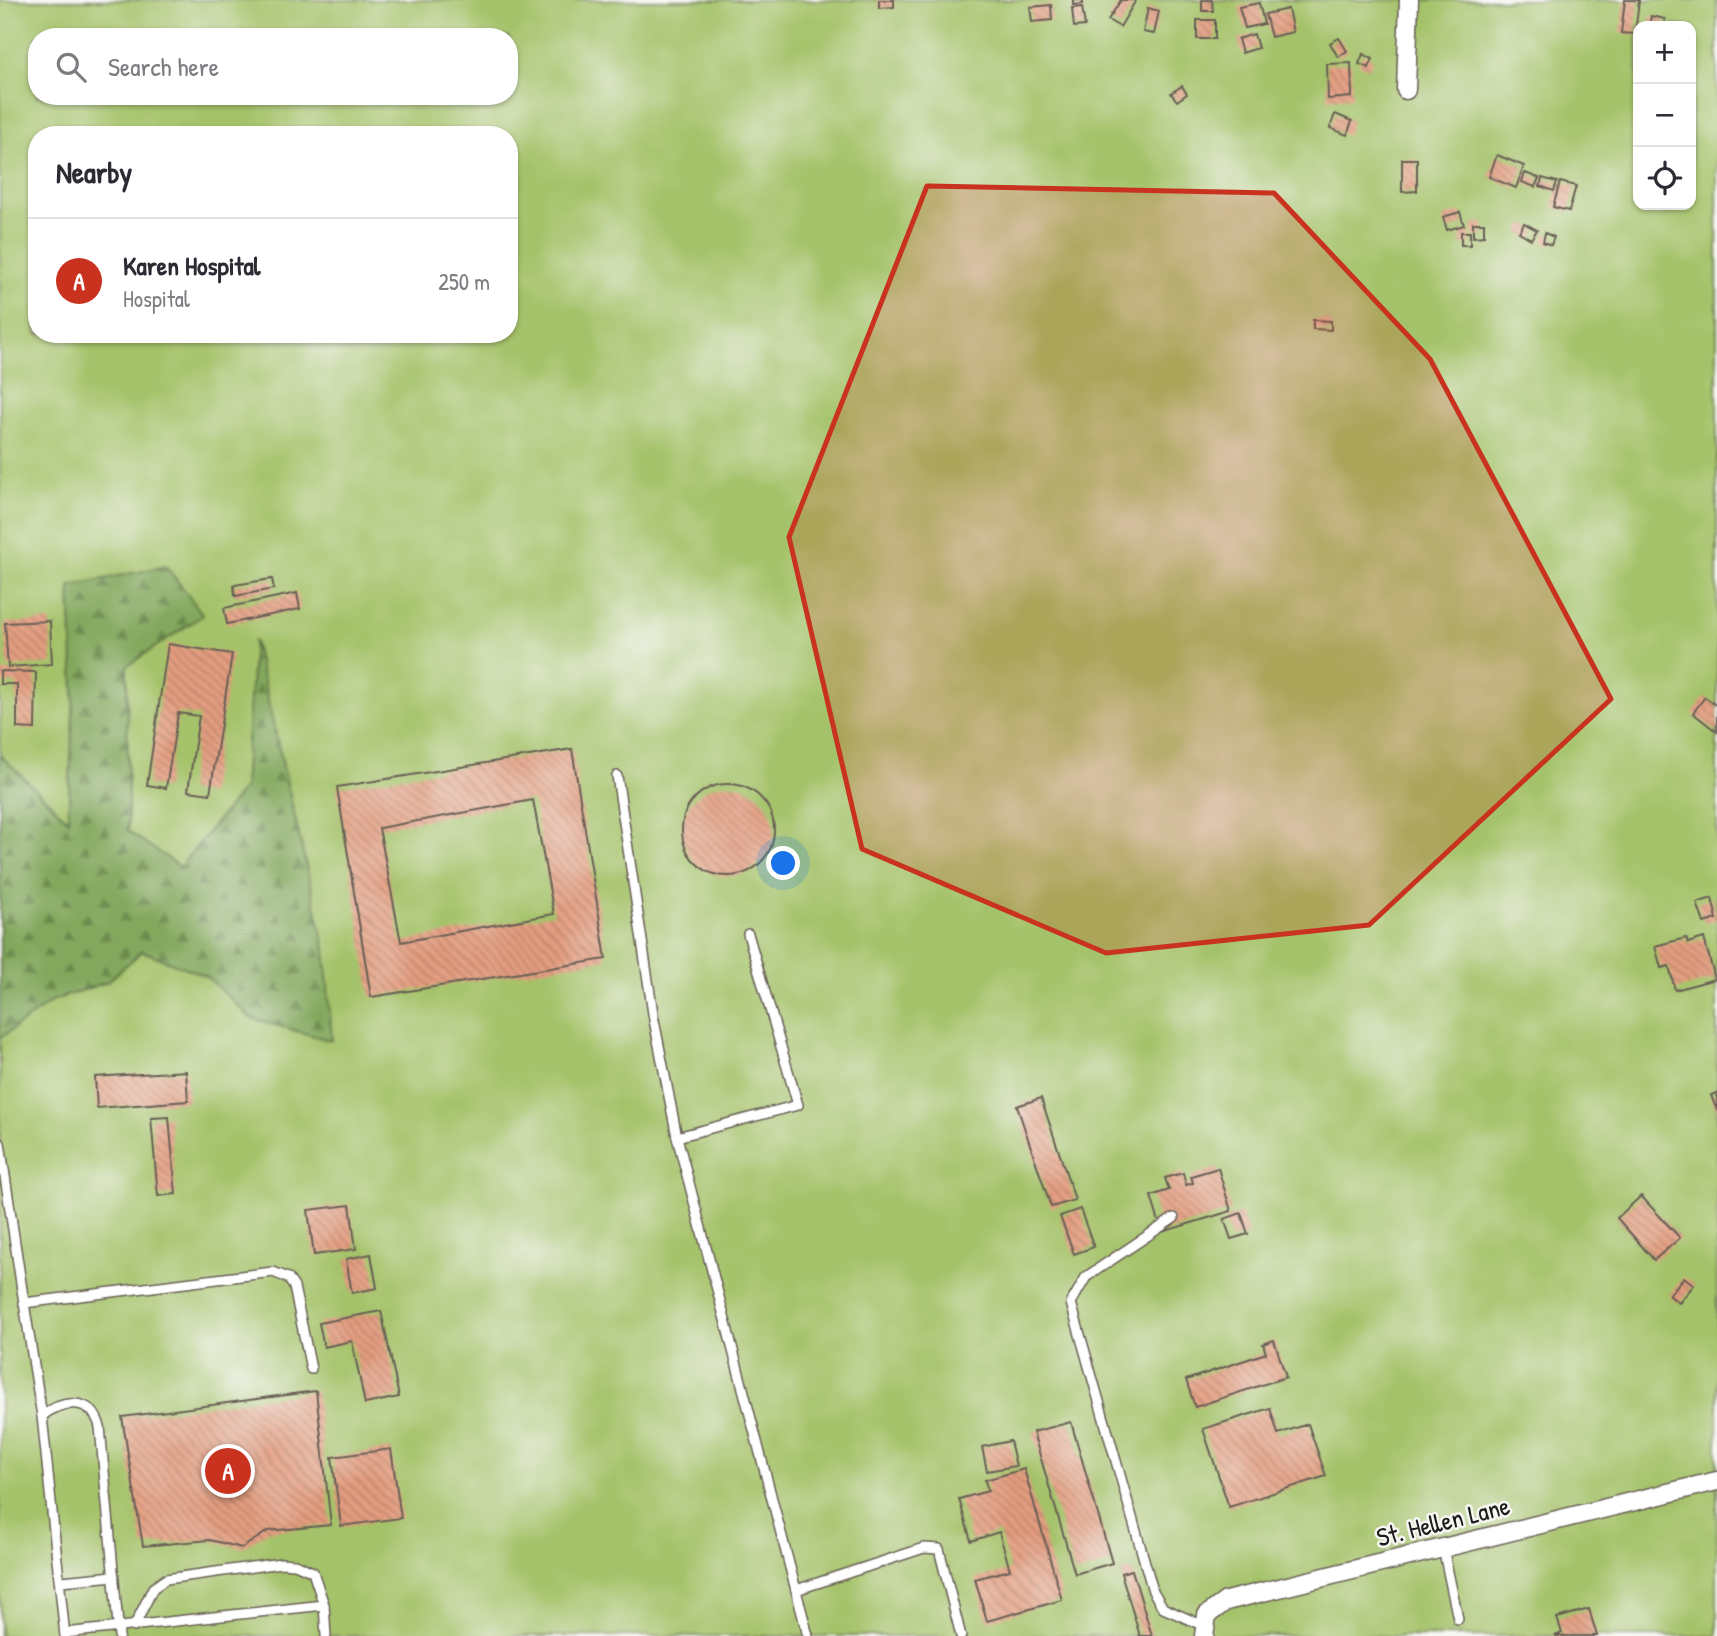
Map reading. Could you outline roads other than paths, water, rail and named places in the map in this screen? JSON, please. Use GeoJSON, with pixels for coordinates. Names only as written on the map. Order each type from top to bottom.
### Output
{"type":"FeatureCollection","features":[{"type":"Feature","properties":{"kind":"street"},"geometry":{"type":"LineString","coordinates":[[1405,90],[1409,0]]}},
{"type":"Feature","properties":{"kind":"street","name":"St. Hellen Lane"},"geometry":{"type":"LineString","coordinates":[[1204,1631],[1207,1615],[1226,1601],[1717,1482]]}},
{"type":"Feature","properties":{"kind":"lane"},"geometry":{"type":"LineString","coordinates":[[617,776],[654,1020],[677,1138],[808,1636]]}},
{"type":"Feature","properties":{"kind":"lane"},"geometry":{"type":"LineString","coordinates":[[677,1138],[797,1105],[748,934]]}},
{"type":"Feature","properties":{"kind":"lane"},"geometry":{"type":"LineString","coordinates":[[0,1143],[42,1416],[65,1634],[118,1632],[324,1605]]}},
{"type":"Feature","properties":{"kind":"lane"},"geometry":{"type":"LineString","coordinates":[[1174,1218],[1086,1277],[1071,1303],[1153,1591],[1163,1608],[1204,1631]]}},
{"type":"Feature","properties":{"kind":"lane"},"geometry":{"type":"LineString","coordinates":[[23,1303],[273,1272],[282,1274],[294,1287],[311,1369]]}},
{"type":"Feature","properties":{"kind":"lane"},"geometry":{"type":"LineString","coordinates":[[42,1416],[54,1406],[71,1402],[91,1411],[98,1419],[118,1632]]}},
{"type":"Feature","properties":{"kind":"lane"},"geometry":{"type":"LineString","coordinates":[[796,1590],[924,1548],[939,1549],[961,1636]]}},
{"type":"Feature","properties":{"kind":"lane"},"geometry":{"type":"LineString","coordinates":[[1443,1548],[1458,1619]]}},
{"type":"Feature","properties":{"kind":"lane"},"geometry":{"type":"LineString","coordinates":[[134,1628],[153,1588],[166,1579],[281,1563],[295,1564],[313,1572],[320,1585],[326,1636]]}},
{"type":"Feature","properties":{"kind":"lane"},"geometry":{"type":"LineString","coordinates":[[61,1580],[114,1576]]}},
{"type":"Feature","properties":{"kind":"place","name":"Karen Hospital"},"geometry":{"type":"Point","coordinates":[228,1471]}}]}
